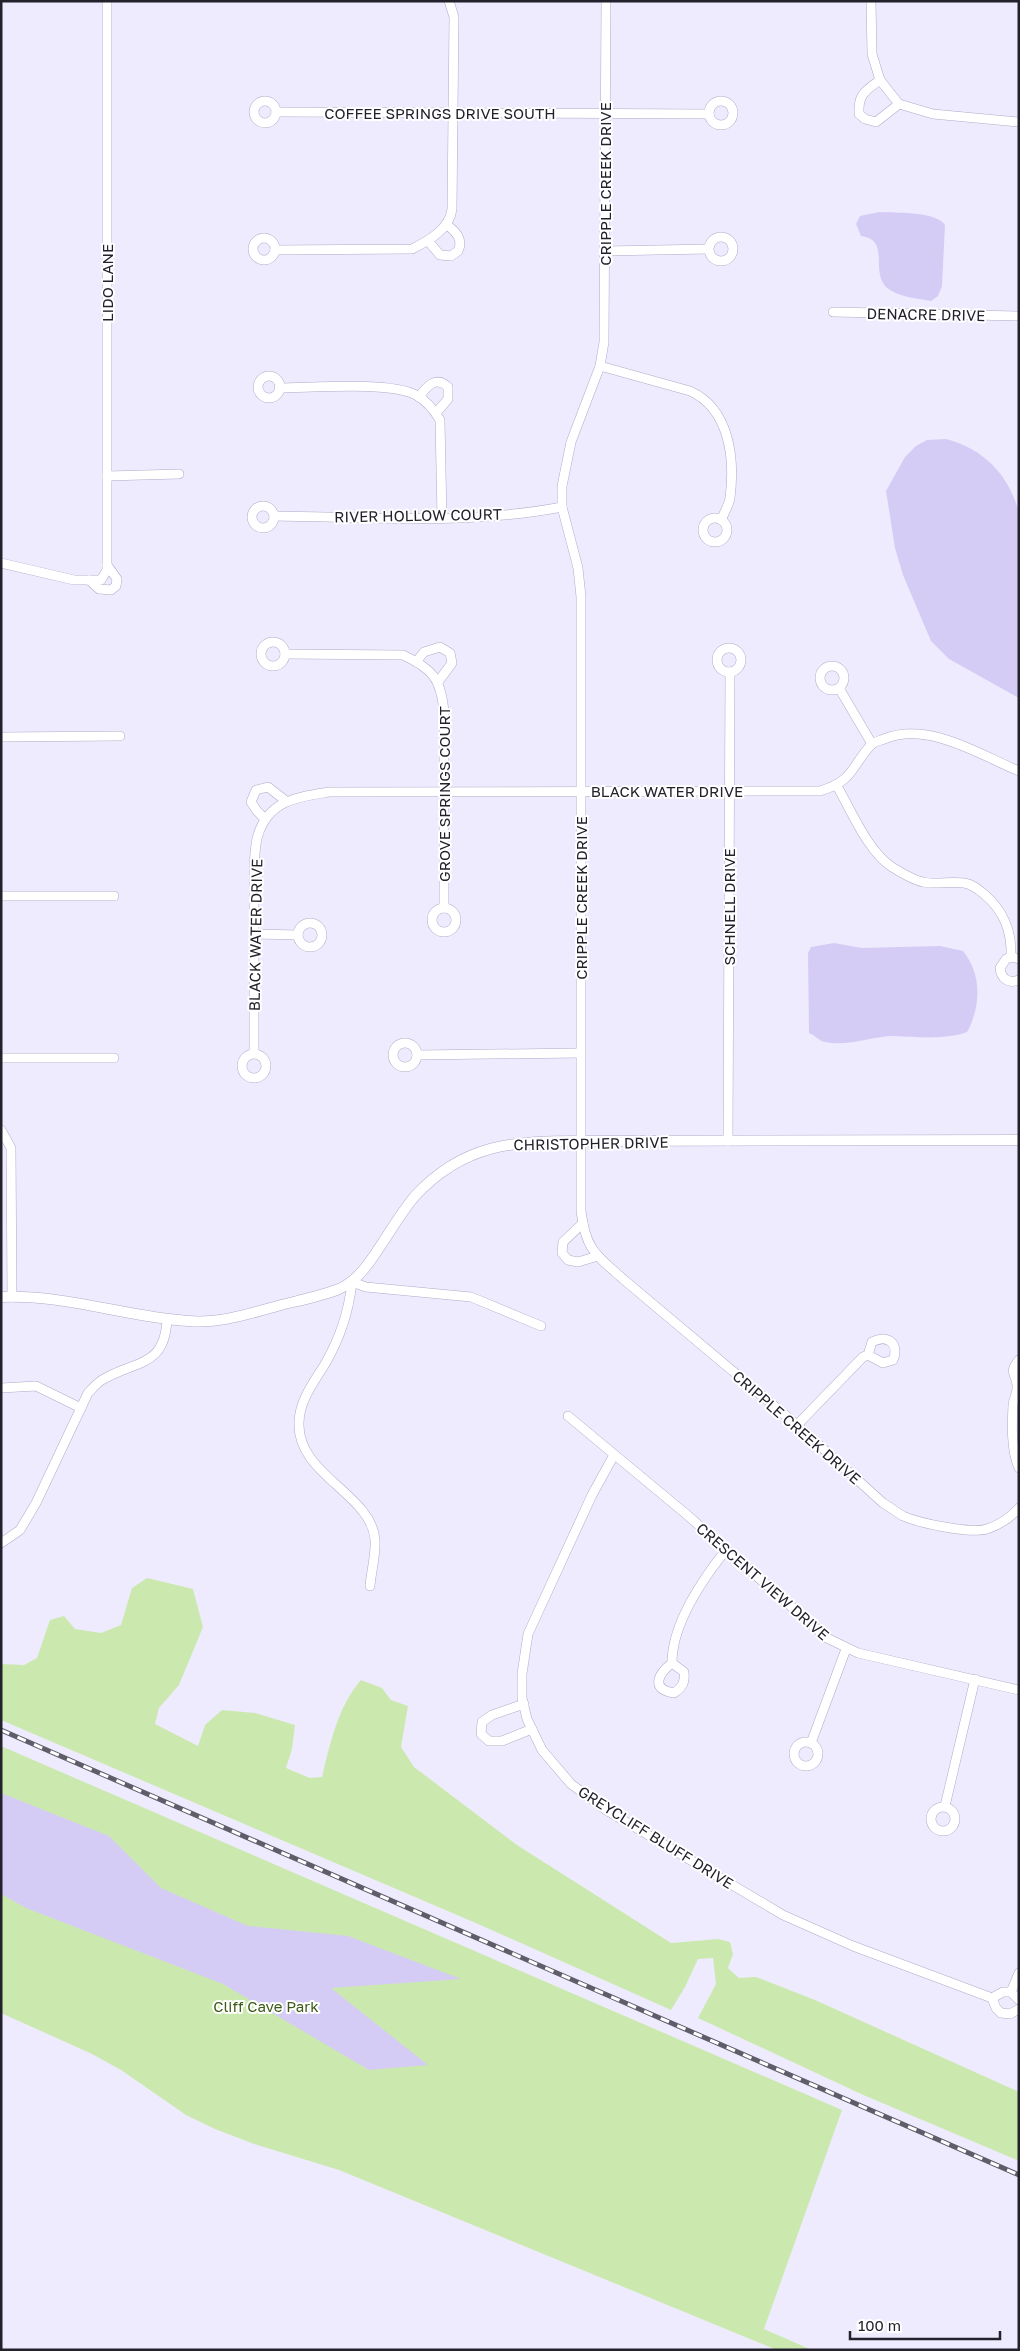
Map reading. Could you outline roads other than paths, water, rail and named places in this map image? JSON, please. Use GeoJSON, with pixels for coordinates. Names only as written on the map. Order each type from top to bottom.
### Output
{"type":"FeatureCollection","features":[{"type":"Feature","properties":{"kind":"street","name":"LIDO LANE"},"geometry":{"type":"LineString","coordinates":[[89,580],[101,580],[107,565],[107,1]]}},
{"type":"Feature","properties":{"kind":"street"},"geometry":{"type":"LineString","coordinates":[[275,250],[412,249],[428,241],[446,224],[452,215],[454,113],[454,17],[450,1]]}},
{"type":"Feature","properties":{"kind":"street","name":"CRIPPLE CREEK DRIVE"},"geometry":{"type":"LineString","coordinates":[[606,1],[604,342],[600,366],[571,442],[562,486],[562,507],[578,568],[581,597],[581,1141],[583,1223],[589,1245],[598,1256],[797,1425],[884,1503],[904,1516],[952,1529],[985,1530],[1003,1522],[1019,1508]]}},
{"type":"Feature","properties":{"kind":"street"},"geometry":{"type":"LineString","coordinates":[[871,1],[872,54],[880,80],[899,104],[933,114],[1019,122]]}},
{"type":"Feature","properties":{"kind":"street"},"geometry":{"type":"LineString","coordinates":[[880,80],[864,92],[858,102],[859,114],[865,120],[876,122],[899,104]]}},
{"type":"Feature","properties":{"kind":"street","name":"COFFEE SPRINGS DRIVE SOUTH"},"geometry":{"type":"LineString","coordinates":[[276,112],[709,114]]}},
{"type":"Feature","properties":{"kind":"street"},"geometry":{"type":"LineString","coordinates":[[428,241],[440,254],[451,256],[458,252],[461,242],[458,236],[446,224]]}},
{"type":"Feature","properties":{"kind":"street"},"geometry":{"type":"LineString","coordinates":[[606,251],[708,249]]}},
{"type":"Feature","properties":{"kind":"street","name":"DENACRE DRIVE"},"geometry":{"type":"LineString","coordinates":[[833,312],[1019,316]]}},
{"type":"Feature","properties":{"kind":"street"},"geometry":{"type":"LineString","coordinates":[[600,366],[690,391],[700,396],[715,409],[722,420],[730,452],[730,499],[721,520]]}},
{"type":"Feature","properties":{"kind":"street"},"geometry":{"type":"LineString","coordinates":[[419,397],[426,386],[436,381],[443,382],[448,386],[448,399],[436,413]]}},
{"type":"Feature","properties":{"kind":"street"},"geometry":{"type":"LineString","coordinates":[[279,388],[394,388],[419,397],[436,413],[440,420],[442,518]]}},
{"type":"Feature","properties":{"kind":"street"},"geometry":{"type":"LineString","coordinates":[[107,476],[179,474]]}},
{"type":"Feature","properties":{"kind":"street","name":"RIVER HOLLOW COURT"},"geometry":{"type":"LineString","coordinates":[[274,516],[442,518],[530,513],[562,507]]}},
{"type":"Feature","properties":{"kind":"street"},"geometry":{"type":"LineString","coordinates":[[1,563],[74,580],[89,580]]}},
{"type":"Feature","properties":{"kind":"street","name":"LIDO LANE"},"geometry":{"type":"LineString","coordinates":[[89,580],[98,589],[111,590],[116,586],[117,579],[107,565]]}},
{"type":"Feature","properties":{"kind":"street"},"geometry":{"type":"LineString","coordinates":[[285,654],[403,655],[429,670],[438,682],[452,663],[450,653],[440,647],[424,652],[416,662]]}},
{"type":"Feature","properties":{"kind":"street","name":"SCHNELL DRIVE"},"geometry":{"type":"LineString","coordinates":[[728,1141],[730,672]]}},
{"type":"Feature","properties":{"kind":"street","name":"GROVE SPRINGS COURT"},"geometry":{"type":"LineString","coordinates":[[438,682],[442,690],[444,712],[444,908]]}},
{"type":"Feature","properties":{"kind":"street"},"geometry":{"type":"LineString","coordinates":[[839,688],[872,744]]}},
{"type":"Feature","properties":{"kind":"street"},"geometry":{"type":"LineString","coordinates":[[1019,771],[935,736],[916,733],[894,735],[872,744],[846,779],[837,786],[869,841],[881,858],[892,867],[922,882],[966,883],[992,900],[999,908],[1008,927],[1015,958],[1003,962],[1000,968],[1001,974],[1009,981],[1019,980]]}},
{"type":"Feature","properties":{"kind":"street"},"geometry":{"type":"LineString","coordinates":[[1,736],[120,736]]}},
{"type":"Feature","properties":{"kind":"street","name":"BLACK WATER DRIVE"},"geometry":{"type":"LineString","coordinates":[[254,1053],[254,866],[258,835],[265,819],[286,801],[301,796],[329,792],[444,790],[820,791],[837,786]]}},
{"type":"Feature","properties":{"kind":"street"},"geometry":{"type":"LineString","coordinates":[[265,819],[257,812],[251,802],[256,790],[268,787],[286,801]]}},
{"type":"Feature","properties":{"kind":"street"},"geometry":{"type":"LineString","coordinates":[[1,896],[114,896]]}},
{"type":"Feature","properties":{"kind":"street"},"geometry":{"type":"LineString","coordinates":[[255,934],[298,935]]}},
{"type":"Feature","properties":{"kind":"street"},"geometry":{"type":"LineString","coordinates":[[417,1055],[580,1053]]}},
{"type":"Feature","properties":{"kind":"street"},"geometry":{"type":"LineString","coordinates":[[1,1058],[114,1058]]}},
{"type":"Feature","properties":{"kind":"street"},"geometry":{"type":"LineString","coordinates":[[1,1130],[12,1148],[6,1297]]}},
{"type":"Feature","properties":{"kind":"street","name":"CHRISTOPHER DRIVE"},"geometry":{"type":"LineString","coordinates":[[6,1297],[50,1299],[167,1319],[198,1322],[221,1320],[323,1294],[352,1282],[368,1264],[414,1197],[434,1179],[452,1165],[498,1146],[527,1142],[581,1141],[1019,1140]]}},
{"type":"Feature","properties":{"kind":"street"},"geometry":{"type":"LineString","coordinates":[[583,1223],[563,1242],[562,1253],[568,1260],[578,1262],[598,1256]]}},
{"type":"Feature","properties":{"kind":"street"},"geometry":{"type":"LineString","coordinates":[[370,1586],[375,1540],[370,1524],[358,1506],[333,1484],[307,1454],[299,1423],[303,1404],[314,1379],[338,1337],[352,1282],[366,1287],[471,1297],[541,1326]]}},
{"type":"Feature","properties":{"kind":"street"},"geometry":{"type":"LineString","coordinates":[[1,1543],[20,1530],[36,1503],[88,1393],[101,1380],[149,1360],[164,1340],[167,1319]]}},
{"type":"Feature","properties":{"kind":"street"},"geometry":{"type":"LineString","coordinates":[[797,1425],[868,1355]]}},
{"type":"Feature","properties":{"kind":"street"},"geometry":{"type":"LineString","coordinates":[[1019,1360],[1014,1367],[1013,1376],[1018,1385],[1013,1403],[1013,1430],[1015,1459],[1019,1468]]}},
{"type":"Feature","properties":{"kind":"street"},"geometry":{"type":"LineString","coordinates":[[1,1388],[36,1386],[81,1408]]}},
{"type":"Feature","properties":{"kind":"street","name":"CRESCENT VIEW DRIVE"},"geometry":{"type":"LineString","coordinates":[[568,1416],[686,1514],[808,1624],[846,1649],[1019,1690]]}},
{"type":"Feature","properties":{"kind":"street","name":"GREYCLIFF BLUFF DRIVE"},"geometry":{"type":"LineString","coordinates":[[614,1455],[592,1495],[528,1634],[522,1674],[524,1704],[532,1729],[542,1750],[570,1784],[606,1810],[783,1915],[853,1946],[992,1998],[996,2008],[1001,2013],[1010,2014],[1019,2009]]}},
{"type":"Feature","properties":{"kind":"street"},"geometry":{"type":"LineString","coordinates":[[672,1663],[672,1647],[685,1616],[708,1572],[726,1550]]}},
{"type":"Feature","properties":{"kind":"street"},"geometry":{"type":"LineString","coordinates":[[811,1743],[846,1649]]}},
{"type":"Feature","properties":{"kind":"street"},"geometry":{"type":"LineString","coordinates":[[945,1806],[975,1680]]}},
{"type":"Feature","properties":{"kind":"street"},"geometry":{"type":"LineString","coordinates":[[524,1704],[492,1715],[482,1722],[481,1734],[489,1741],[502,1741],[532,1729]]}},
{"type":"Feature","properties":{"kind":"street"},"geometry":{"type":"LineString","coordinates":[[1011,1992],[1019,1972]]}},
{"type":"Feature","properties":{"kind":"street"},"geometry":{"type":"LineString","coordinates":[[992,1998],[1003,1992],[1011,1992],[1019,2000]]}},
{"type":"Feature","properties":{"kind":"railway"},"geometry":{"type":"LineString","coordinates":[[1,1730],[1019,2175]]}},
{"type":"Feature","properties":{"kind":"park label","name":"Cliff Cave Park"},"geometry":{"type":"Point","coordinates":[266,2006]}}]}
